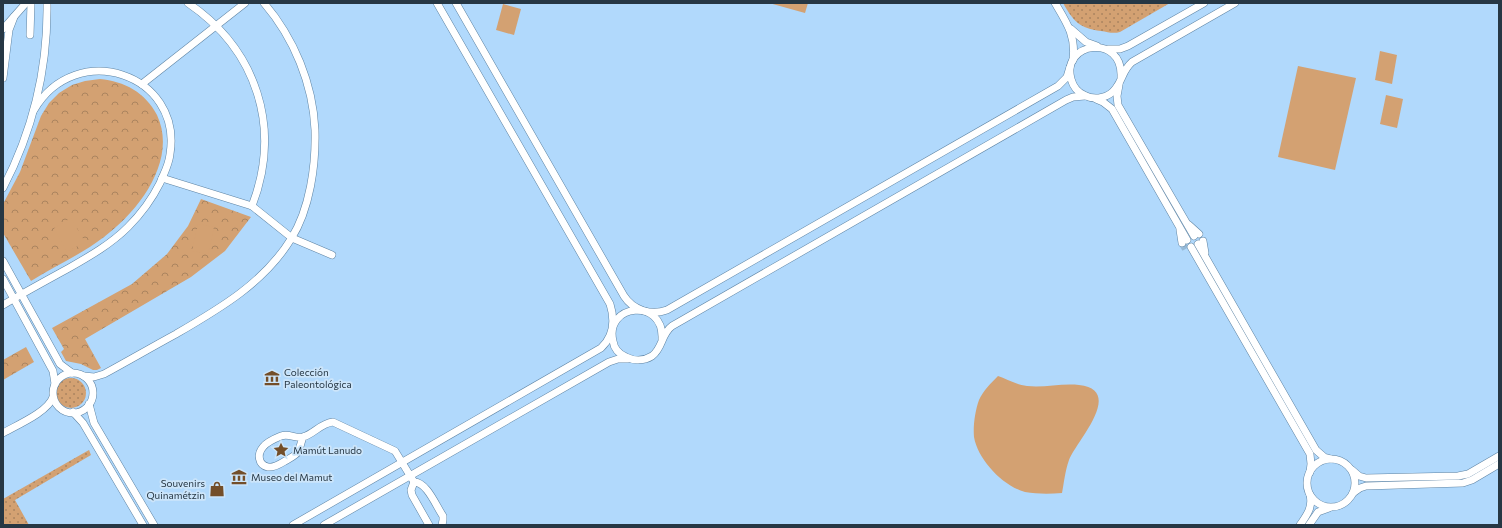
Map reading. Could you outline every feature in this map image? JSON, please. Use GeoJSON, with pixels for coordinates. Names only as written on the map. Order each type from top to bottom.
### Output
{"type":"FeatureCollection","features":[{"type":"Feature","properties":{"kind":"street"},"geometry":{"type":"LineString","coordinates":[[9,37],[8,33],[3,30],[26,3]]}},
{"type":"Feature","properties":{"kind":"street"},"geometry":{"type":"LineString","coordinates":[[30,35],[31,3]]}},
{"type":"Feature","properties":{"kind":"street"},"geometry":{"type":"LineString","coordinates":[[3,188],[22,148],[40,87],[45,49],[47,3]]}},
{"type":"Feature","properties":{"kind":"street"},"geometry":{"type":"LineString","coordinates":[[188,3],[216,26],[232,44],[246,65],[255,87],[262,111],[265,135],[264,159],[260,183],[252,206]]}},
{"type":"Feature","properties":{"kind":"street"},"geometry":{"type":"LineString","coordinates":[[142,84],[245,3]]}},
{"type":"Feature","properties":{"kind":"street"},"geometry":{"type":"LineString","coordinates":[[3,261],[60,364],[72,373],[94,377],[104,374],[226,304],[262,274],[292,238],[303,211],[313,169],[315,139],[313,110],[307,82],[296,54],[283,28],[264,3]]}},
{"type":"Feature","properties":{"kind":"street"},"geometry":{"type":"LineString","coordinates":[[438,3],[610,304],[613,317],[612,336],[616,349],[627,358],[634,360]]}},
{"type":"Feature","properties":{"kind":"street"},"geometry":{"type":"LineString","coordinates":[[324,525],[609,362],[622,359],[634,360],[646,358],[652,355],[661,345],[661,327],[658,321],[655,317],[631,304],[624,296],[456,3]]}},
{"type":"Feature","properties":{"kind":"street"},"geometry":{"type":"LineString","coordinates":[[1055,3],[1070,28],[1080,38],[1109,50],[1118,59],[1122,70],[1117,96],[1118,105],[1191,238],[1112,109],[1103,102],[1079,92],[1071,81],[1071,64],[1074,43],[1070,28]]}},
{"type":"Feature","properties":{"kind":"street"},"geometry":{"type":"LineString","coordinates":[[293,525],[601,348],[608,340],[619,318],[624,313],[637,310],[658,312],[667,310],[1058,86],[1067,77],[1071,64],[1076,55],[1086,48],[1101,47],[1116,50],[1128,46],[1204,3]]}},
{"type":"Feature","properties":{"kind":"street"},"geometry":{"type":"LineString","coordinates":[[662,339],[666,331],[675,324],[1066,100],[1073,97],[1099,98],[1111,93],[1126,68],[1136,60],[1235,3]]}},
{"type":"Feature","properties":{"kind":"street"},"geometry":{"type":"LineString","coordinates":[[20,11],[26,10],[31,17]]}},
{"type":"Feature","properties":{"kind":"street"},"geometry":{"type":"LineString","coordinates":[[3,78],[10,26],[14,17]]}},
{"type":"Feature","properties":{"kind":"street"},"geometry":{"type":"LineString","coordinates":[[3,305],[97,252],[121,234],[143,210],[162,178],[171,152],[169,124],[158,102],[142,84],[119,73],[94,71],[70,76],[49,90],[43,92],[40,87]]}},
{"type":"Feature","properties":{"kind":"street"},"geometry":{"type":"LineString","coordinates":[[34,110],[49,90]]}},
{"type":"Feature","properties":{"kind":"street"},"geometry":{"type":"LineString","coordinates":[[162,178],[252,206],[292,238],[332,255]]}},
{"type":"Feature","properties":{"kind":"street"},"geometry":{"type":"LineString","coordinates":[[1310,472],[1310,454],[1202,259],[1195,246],[1316,450],[1324,456],[1343,462],[1359,476],[1366,478],[1458,476],[1468,474],[1499,456]]}},
{"type":"Feature","properties":{"kind":"street"},"geometry":{"type":"LineString","coordinates":[[3,279],[53,371],[55,384],[52,401],[46,408],[3,433]]}},
{"type":"Feature","properties":{"kind":"street"},"geometry":{"type":"LineString","coordinates":[[55,384],[62,376],[72,373]]}},
{"type":"Feature","properties":{"kind":"street"},"geometry":{"type":"LineString","coordinates":[[104,374],[98,381],[89,404],[94,423],[154,525]]}},
{"type":"Feature","properties":{"kind":"street"},"geometry":{"type":"LineString","coordinates":[[84,376],[93,392]]}},
{"type":"Feature","properties":{"kind":"street"},"geometry":{"type":"LineString","coordinates":[[53,397],[60,408],[66,412],[79,411],[89,404]]}},
{"type":"Feature","properties":{"kind":"street"},"geometry":{"type":"LineString","coordinates":[[46,408],[60,408]]}},
{"type":"Feature","properties":{"kind":"street"},"geometry":{"type":"LineString","coordinates":[[73,412],[83,423],[143,525]]}},
{"type":"Feature","properties":{"kind":"street"},"geometry":{"type":"LineString","coordinates":[[303,437],[298,451],[293,456],[276,466],[268,467],[263,465],[260,461],[259,456],[263,446],[281,436],[287,435],[298,438],[303,437],[325,424],[337,423],[395,451],[414,482]]}},
{"type":"Feature","properties":{"kind":"street"},"geometry":{"type":"LineString","coordinates":[[1300,525],[1310,508],[1311,498],[1308,491],[1307,478],[1319,462],[1331,459]]}},
{"type":"Feature","properties":{"kind":"street"},"geometry":{"type":"LineString","coordinates":[[1309,525],[1318,512],[1346,503],[1354,493],[1360,488],[1366,486],[1463,483],[1472,480],[1499,464]]}},
{"type":"Feature","properties":{"kind":"street"},"geometry":{"type":"LineString","coordinates":[[1352,470],[1356,481],[1354,493]]}},
{"type":"Feature","properties":{"kind":"street"},"geometry":{"type":"LineString","coordinates":[[414,482],[411,490],[412,495],[429,525]]}},
{"type":"Feature","properties":{"kind":"street"},"geometry":{"type":"LineString","coordinates":[[414,482],[419,482],[426,488],[442,516],[442,525]]}},
{"type":"Feature","properties":{"kind":"street"},"geometry":{"type":"LineString","coordinates":[[1308,491],[1316,502],[1328,507],[1334,507]]}},
{"type":"Feature","properties":{"kind":"green space"},"geometry":{"type":"Polygon","coordinates":[[[769,3],[808,3],[805,13],[769,3]]]}},
{"type":"Feature","properties":{"kind":"green space"},"geometry":{"type":"Polygon","coordinates":[[[1063,3],[1170,3],[1120,32],[1110,33],[1082,26],[1070,15],[1063,3]]]}},
{"type":"Feature","properties":{"kind":"green space"},"geometry":{"type":"Polygon","coordinates":[[[503,4],[521,9],[514,35],[496,30],[503,4]]]}},
{"type":"Feature","properties":{"kind":"green space"},"geometry":{"type":"Polygon","coordinates":[[[1380,51],[1397,55],[1392,84],[1375,80],[1380,51]]]}},
{"type":"Feature","properties":{"kind":"green space"},"geometry":{"type":"Polygon","coordinates":[[[1298,66],[1356,78],[1335,170],[1278,157],[1298,66]]]}},
{"type":"Feature","properties":{"kind":"green space"},"geometry":{"type":"Polygon","coordinates":[[[100,79],[126,85],[140,94],[152,107],[157,115],[162,132],[162,149],[159,167],[152,183],[142,199],[117,226],[87,249],[31,281],[3,233],[3,204],[20,172],[41,116],[49,103],[59,93],[72,85],[100,79]]]}},
{"type":"Feature","properties":{"kind":"green space"},"geometry":{"type":"Polygon","coordinates":[[[1386,95],[1403,99],[1397,128],[1380,124],[1386,95]]]}},
{"type":"Feature","properties":{"kind":"green space"},"geometry":{"type":"Polygon","coordinates":[[[201,199],[251,217],[225,251],[191,277],[85,339],[101,368],[93,370],[81,364],[66,361],[61,352],[64,349],[52,328],[132,284],[167,254],[188,226],[201,199]]]}},
{"type":"Feature","properties":{"kind":"green space"},"geometry":{"type":"Polygon","coordinates":[[[71,218],[85,242],[67,252],[54,228],[71,218]]]}},
{"type":"Feature","properties":{"kind":"green space"},"geometry":{"type":"Polygon","coordinates":[[[198,224],[214,227],[208,254],[192,251],[198,224]]]}},
{"type":"Feature","properties":{"kind":"green space"},"geometry":{"type":"Polygon","coordinates":[[[26,347],[34,362],[3,380],[3,360],[26,347]]]}},
{"type":"Feature","properties":{"kind":"green space"},"geometry":{"type":"Polygon","coordinates":[[[998,376],[1027,386],[1079,385],[1092,389],[1098,396],[1098,406],[1094,418],[1069,460],[1062,493],[1034,493],[1017,489],[1000,478],[993,471],[986,463],[976,446],[974,437],[974,423],[976,409],[983,393],[998,376]]]}},
{"type":"Feature","properties":{"kind":"green space"},"geometry":{"type":"Polygon","coordinates":[[[71,378],[77,379],[85,387],[85,399],[77,407],[71,408],[65,407],[57,399],[56,393],[57,387],[65,379],[71,378]]]}},
{"type":"Feature","properties":{"kind":"green space"},"geometry":{"type":"Polygon","coordinates":[[[89,450],[91,455],[15,500],[29,525],[3,525],[3,499],[89,450]]]}},
{"type":"Feature","properties":{"kind":"tunnel"},"geometry":{"type":"LineString","coordinates":[[1182,243],[1186,250]]}},
{"type":"Feature","properties":{"kind":"place","name":"Colección Paleontológica"},"geometry":{"type":"Point","coordinates":[272,378]}},
{"type":"Feature","properties":{"kind":"place","name":"Mamút Lanudo"},"geometry":{"type":"Point","coordinates":[281,450]}},
{"type":"Feature","properties":{"kind":"place","name":"Museo del Mamut"},"geometry":{"type":"Point","coordinates":[239,477]}},
{"type":"Feature","properties":{"kind":"place","name":"Souvenirs Quinamétzin"},"geometry":{"type":"Point","coordinates":[217,489]}}]}
